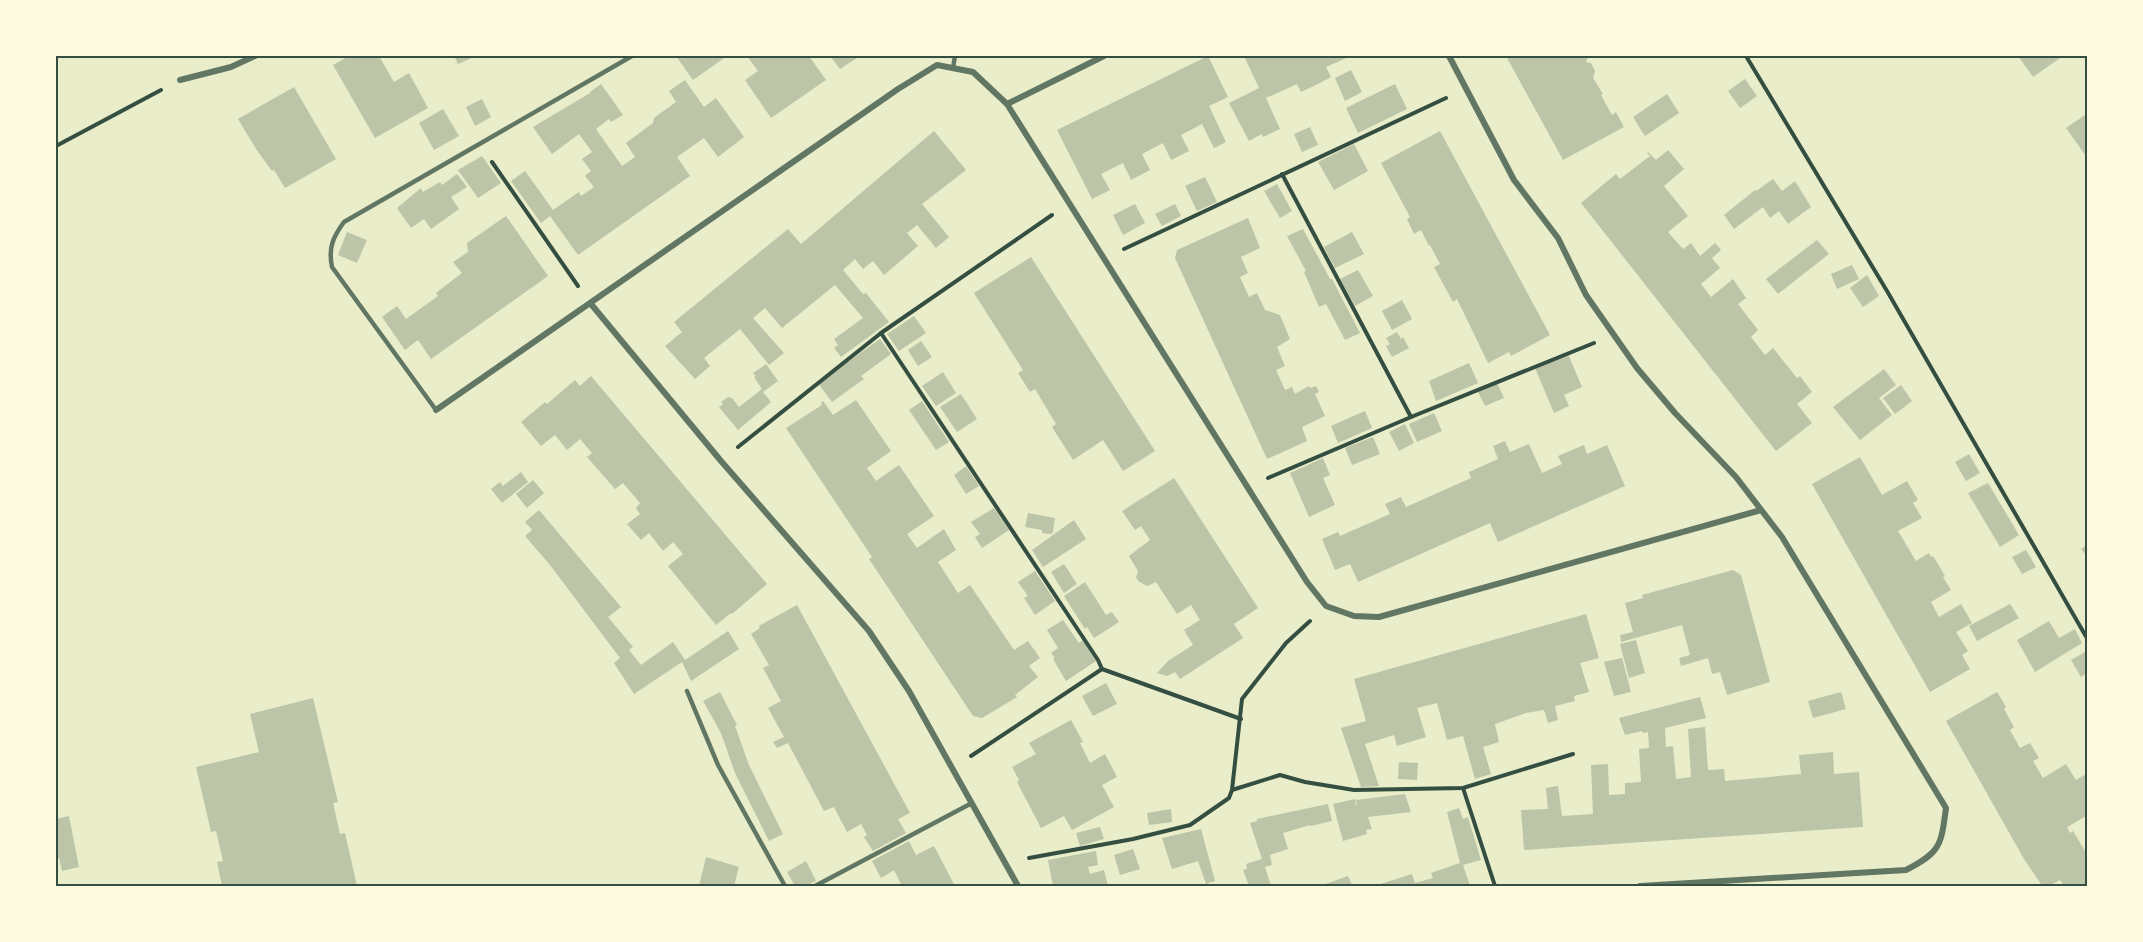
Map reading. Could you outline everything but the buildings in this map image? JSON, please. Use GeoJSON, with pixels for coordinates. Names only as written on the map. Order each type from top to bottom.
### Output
{"type":"FeatureCollection","features":[{"type":"Feature","properties":{"kind":"street"},"geometry":{"type":"LineString","coordinates":[[180,80],[231,67],[255,56]]}},
{"type":"Feature","properties":{"kind":"street"},"geometry":{"type":"LineString","coordinates":[[1007,104],[1104,56]]}},
{"type":"Feature","properties":{"kind":"street"},"geometry":{"type":"LineString","coordinates":[[1449,56],[1514,180],[1558,238],[1586,295],[1637,369],[1674,413],[1736,477],[1782,537],[1946,808],[1942,840],[1927,859],[1906,870],[1640,886]]}},
{"type":"Feature","properties":{"kind":"street"},"geometry":{"type":"LineString","coordinates":[[436,410],[898,89],[937,65],[973,72],[1007,104],[1307,582],[1326,606],[1354,616],[1379,617],[1761,510]]}},
{"type":"Feature","properties":{"kind":"street"},"geometry":{"type":"LineString","coordinates":[[591,304],[721,461],[869,631],[909,691],[1017,886]]}},
{"type":"Feature","properties":{"kind":"lane"},"geometry":{"type":"LineString","coordinates":[[436,410],[332,267],[329,252],[333,236],[344,222],[632,56]]}},
{"type":"Feature","properties":{"kind":"lane"},"geometry":{"type":"LineString","coordinates":[[953,68],[955,56]]}},
{"type":"Feature","properties":{"kind":"lane"},"geometry":{"type":"LineString","coordinates":[[687,691],[718,765],[785,886]]}},
{"type":"Feature","properties":{"kind":"lane"},"geometry":{"type":"LineString","coordinates":[[815,886],[972,803]]}},
{"type":"Feature","properties":{"kind":"path"},"geometry":{"type":"LineString","coordinates":[[1746,56],[1887,291],[2088,640]]}},
{"type":"Feature","properties":{"kind":"path"},"geometry":{"type":"LineString","coordinates":[[56,146],[180,80]]}},
{"type":"Feature","properties":{"kind":"path"},"geometry":{"type":"LineString","coordinates":[[1104,258],[1466,88]]}},
{"type":"Feature","properties":{"kind":"path"},"geometry":{"type":"LineString","coordinates":[[479,144],[591,304]]}},
{"type":"Feature","properties":{"kind":"path"},"geometry":{"type":"LineString","coordinates":[[1281,174],[1411,417]]}},
{"type":"Feature","properties":{"kind":"path"},"geometry":{"type":"LineString","coordinates":[[721,461],[880,333],[1070,203]]}},
{"type":"Feature","properties":{"kind":"path"},"geometry":{"type":"LineString","coordinates":[[880,333],[1038,566],[1102,669],[1241,719]]}},
{"type":"Feature","properties":{"kind":"path"},"geometry":{"type":"LineString","coordinates":[[1247,486],[1614,335]]}},
{"type":"Feature","properties":{"kind":"path"},"geometry":{"type":"LineString","coordinates":[[1004,863],[1133,839],[1190,825],[1229,798],[1232,790],[1242,699],[1286,643],[1326,606]]}},
{"type":"Feature","properties":{"kind":"path"},"geometry":{"type":"LineString","coordinates":[[952,769],[1102,669]]}},
{"type":"Feature","properties":{"kind":"path"},"geometry":{"type":"LineString","coordinates":[[1232,790],[1280,775],[1305,782],[1354,790],[1463,788],[1573,754]]}},
{"type":"Feature","properties":{"kind":"path"},"geometry":{"type":"LineString","coordinates":[[1463,788],[1495,886]]}}]}
